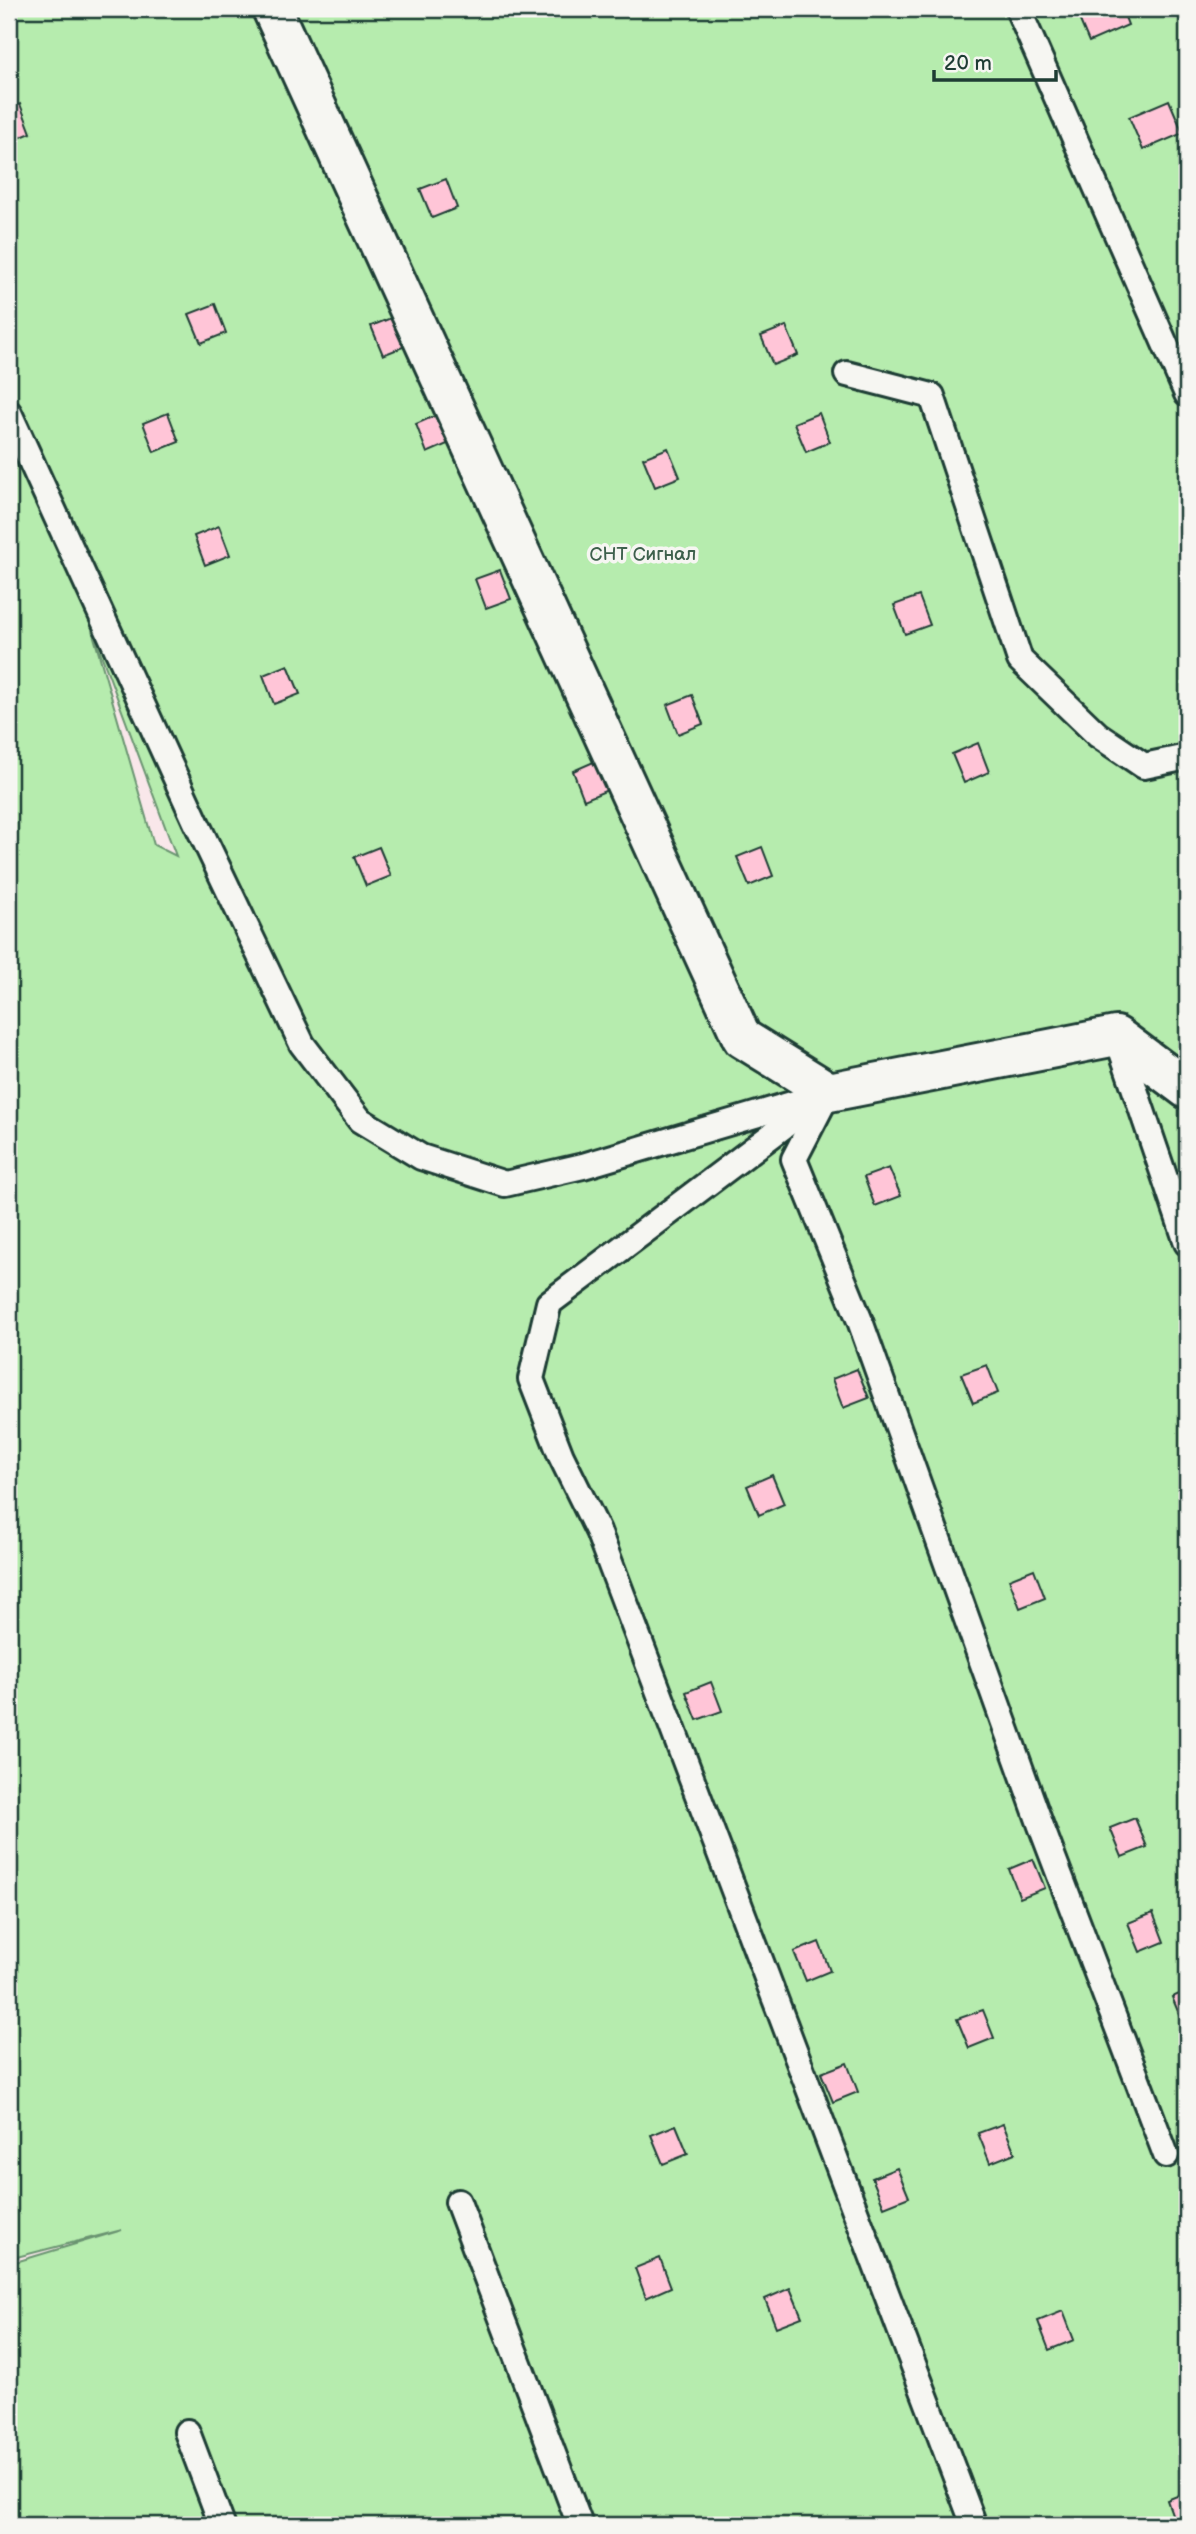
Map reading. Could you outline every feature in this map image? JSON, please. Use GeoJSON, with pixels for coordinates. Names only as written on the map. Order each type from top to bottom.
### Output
{"type":"FeatureCollection","features":[{"type":"Feature","properties":{"kind":"street"},"geometry":{"type":"LineString","coordinates":[[272,9],[742,1038],[829,1093],[1116,1036],[1187,1089]]}},
{"type":"Feature","properties":{"kind":"lane"},"geometry":{"type":"LineString","coordinates":[[1018,9],[1187,394]]}},
{"type":"Feature","properties":{"kind":"lane"},"geometry":{"type":"LineString","coordinates":[[847,374],[932,396],[1020,660],[1098,735],[1144,766],[1187,757]]}},
{"type":"Feature","properties":{"kind":"lane"},"geometry":{"type":"LineString","coordinates":[[9,413],[196,822],[302,1044],[359,1120],[422,1157],[505,1184],[583,1166],[829,1093]]}},
{"type":"Feature","properties":{"kind":"lane"},"geometry":{"type":"LineString","coordinates":[[1116,1036],[1187,1243]]}},
{"type":"Feature","properties":{"kind":"lane"},"geometry":{"type":"LineString","coordinates":[[829,1093],[794,1159],[860,1321],[1041,1826],[1166,2155]]}},
{"type":"Feature","properties":{"kind":"lane"},"geometry":{"type":"LineString","coordinates":[[829,1093],[549,1303],[531,1379],[561,1456],[598,1531],[974,2525]]}},
{"type":"Feature","properties":{"kind":"lane"},"geometry":{"type":"LineString","coordinates":[[458,2202],[580,2525]]}},
{"type":"Feature","properties":{"kind":"lane"},"geometry":{"type":"LineString","coordinates":[[187,2432],[222,2525]]}},
{"type":"Feature","properties":{"kind":"green space","name":"СНТ Сигнал"},"geometry":{"type":"Polygon","coordinates":[[[9,9],[1187,9],[1187,2525],[9,2525],[9,2264],[122,2230],[9,2259],[9,9]],[[92,630],[154,845],[176,856],[92,630]]]}},
{"type":"Feature","properties":{"kind":"building"},"geometry":{"type":"Polygon","coordinates":[[[1075,9],[1122,9],[1128,25],[1089,42],[1075,9]]]}},
{"type":"Feature","properties":{"kind":"building"},"geometry":{"type":"Polygon","coordinates":[[[1169,100],[1183,133],[1143,150],[1129,117],[1169,100]]]}},
{"type":"Feature","properties":{"kind":"building"},"geometry":{"type":"Polygon","coordinates":[[[20,104],[31,133],[9,142],[9,109],[20,104]]]}},
{"type":"Feature","properties":{"kind":"building"},"geometry":{"type":"Polygon","coordinates":[[[446,179],[457,208],[432,218],[420,189],[446,179]]]}},
{"type":"Feature","properties":{"kind":"building"},"geometry":{"type":"Polygon","coordinates":[[[215,304],[226,333],[201,343],[189,314],[215,304]]]}},
{"type":"Feature","properties":{"kind":"building"},"geometry":{"type":"Polygon","coordinates":[[[396,316],[408,345],[383,355],[371,326],[396,316]]]}},
{"type":"Feature","properties":{"kind":"building"},"geometry":{"type":"Polygon","coordinates":[[[786,326],[798,355],[773,365],[761,336],[786,326]]]}},
{"type":"Feature","properties":{"kind":"building"},"geometry":{"type":"Polygon","coordinates":[[[168,413],[179,442],[154,452],[143,423],[168,413]]]}},
{"type":"Feature","properties":{"kind":"building"},"geometry":{"type":"Polygon","coordinates":[[[441,413],[452,442],[427,453],[416,424],[441,413]]]}},
{"type":"Feature","properties":{"kind":"building"},"geometry":{"type":"Polygon","coordinates":[[[819,413],[830,442],[806,452],[794,423],[819,413]]]}},
{"type":"Feature","properties":{"kind":"building"},"geometry":{"type":"Polygon","coordinates":[[[668,448],[680,477],[655,487],[643,458],[668,448]]]}},
{"type":"Feature","properties":{"kind":"building"},"geometry":{"type":"Polygon","coordinates":[[[219,526],[230,555],[205,565],[194,536],[219,526]]]}},
{"type":"Feature","properties":{"kind":"building"},"geometry":{"type":"Polygon","coordinates":[[[500,570],[511,599],[486,608],[475,579],[500,570]]]}},
{"type":"Feature","properties":{"kind":"building"},"geometry":{"type":"Polygon","coordinates":[[[919,596],[930,625],[905,634],[894,605],[919,596]]]}},
{"type":"Feature","properties":{"kind":"building"},"geometry":{"type":"Polygon","coordinates":[[[288,665],[300,694],[274,704],[263,675],[288,665]]]}},
{"type":"Feature","properties":{"kind":"building"},"geometry":{"type":"Polygon","coordinates":[[[692,695],[703,724],[678,734],[667,705],[692,695]]]}},
{"type":"Feature","properties":{"kind":"building"},"geometry":{"type":"Polygon","coordinates":[[[978,743],[989,772],[964,783],[952,754],[978,743]]]}},
{"type":"Feature","properties":{"kind":"building"},"geometry":{"type":"Polygon","coordinates":[[[598,760],[610,789],[584,800],[573,771],[598,760]]]}},
{"type":"Feature","properties":{"kind":"building"},"geometry":{"type":"Polygon","coordinates":[[[379,847],[391,876],[366,886],[354,857],[379,847]]]}},
{"type":"Feature","properties":{"kind":"building"},"geometry":{"type":"Polygon","coordinates":[[[762,847],[773,876],[749,886],[737,857],[762,847]]]}},
{"type":"Feature","properties":{"kind":"building"},"geometry":{"type":"Polygon","coordinates":[[[889,1168],[901,1196],[875,1206],[864,1177],[889,1168]]]}},
{"type":"Feature","properties":{"kind":"building"},"geometry":{"type":"Polygon","coordinates":[[[987,1365],[998,1393],[973,1403],[961,1374],[987,1365]]]}},
{"type":"Feature","properties":{"kind":"building"},"geometry":{"type":"Polygon","coordinates":[[[857,1369],[869,1398],[843,1408],[832,1379],[857,1369]]]}},
{"type":"Feature","properties":{"kind":"building"},"geometry":{"type":"Polygon","coordinates":[[[772,1475],[784,1504],[759,1515],[747,1486],[772,1475]]]}},
{"type":"Feature","properties":{"kind":"building"},"geometry":{"type":"Polygon","coordinates":[[[1034,1569],[1045,1598],[1020,1608],[1009,1579],[1034,1569]]]}},
{"type":"Feature","properties":{"kind":"building"},"geometry":{"type":"Polygon","coordinates":[[[711,1682],[722,1711],[697,1720],[686,1692],[711,1682]]]}},
{"type":"Feature","properties":{"kind":"building"},"geometry":{"type":"Polygon","coordinates":[[[1135,1818],[1147,1847],[1122,1857],[1110,1828],[1135,1818]]]}},
{"type":"Feature","properties":{"kind":"building"},"geometry":{"type":"Polygon","coordinates":[[[1033,1859],[1045,1888],[1020,1898],[1009,1869],[1033,1859]]]}},
{"type":"Feature","properties":{"kind":"building"},"geometry":{"type":"Polygon","coordinates":[[[1153,1913],[1164,1942],[1140,1952],[1128,1923],[1153,1913]]]}},
{"type":"Feature","properties":{"kind":"building"},"geometry":{"type":"Polygon","coordinates":[[[819,1942],[830,1971],[806,1981],[794,1952],[819,1942]]]}},
{"type":"Feature","properties":{"kind":"building"},"geometry":{"type":"Polygon","coordinates":[[[1187,1991],[1187,2024],[1184,2026],[1172,1997],[1187,1991]]]}},
{"type":"Feature","properties":{"kind":"building"},"geometry":{"type":"Polygon","coordinates":[[[983,2010],[994,2038],[969,2048],[957,2019],[983,2010]]]}},
{"type":"Feature","properties":{"kind":"building"},"geometry":{"type":"Polygon","coordinates":[[[847,2063],[858,2092],[833,2102],[821,2073],[847,2063]]]}},
{"type":"Feature","properties":{"kind":"building"},"geometry":{"type":"Polygon","coordinates":[[[1003,2124],[1015,2153],[990,2163],[978,2133],[1003,2124]]]}},
{"type":"Feature","properties":{"kind":"building"},"geometry":{"type":"Polygon","coordinates":[[[676,2125],[688,2154],[663,2164],[651,2135],[676,2125]]]}},
{"type":"Feature","properties":{"kind":"building"},"geometry":{"type":"Polygon","coordinates":[[[897,2168],[909,2197],[884,2207],[872,2178],[897,2168]]]}},
{"type":"Feature","properties":{"kind":"building"},"geometry":{"type":"Polygon","coordinates":[[[660,2258],[671,2287],[646,2298],[635,2268],[660,2258]]]}},
{"type":"Feature","properties":{"kind":"building"},"geometry":{"type":"Polygon","coordinates":[[[790,2288],[802,2317],[776,2327],[765,2299],[790,2288]]]}},
{"type":"Feature","properties":{"kind":"building"},"geometry":{"type":"Polygon","coordinates":[[[1063,2311],[1074,2340],[1049,2350],[1038,2321],[1063,2311]]]}},
{"type":"Feature","properties":{"kind":"building"},"geometry":{"type":"Polygon","coordinates":[[[1187,2492],[1187,2525],[1176,2525],[1167,2500],[1187,2492]]]}}]}
